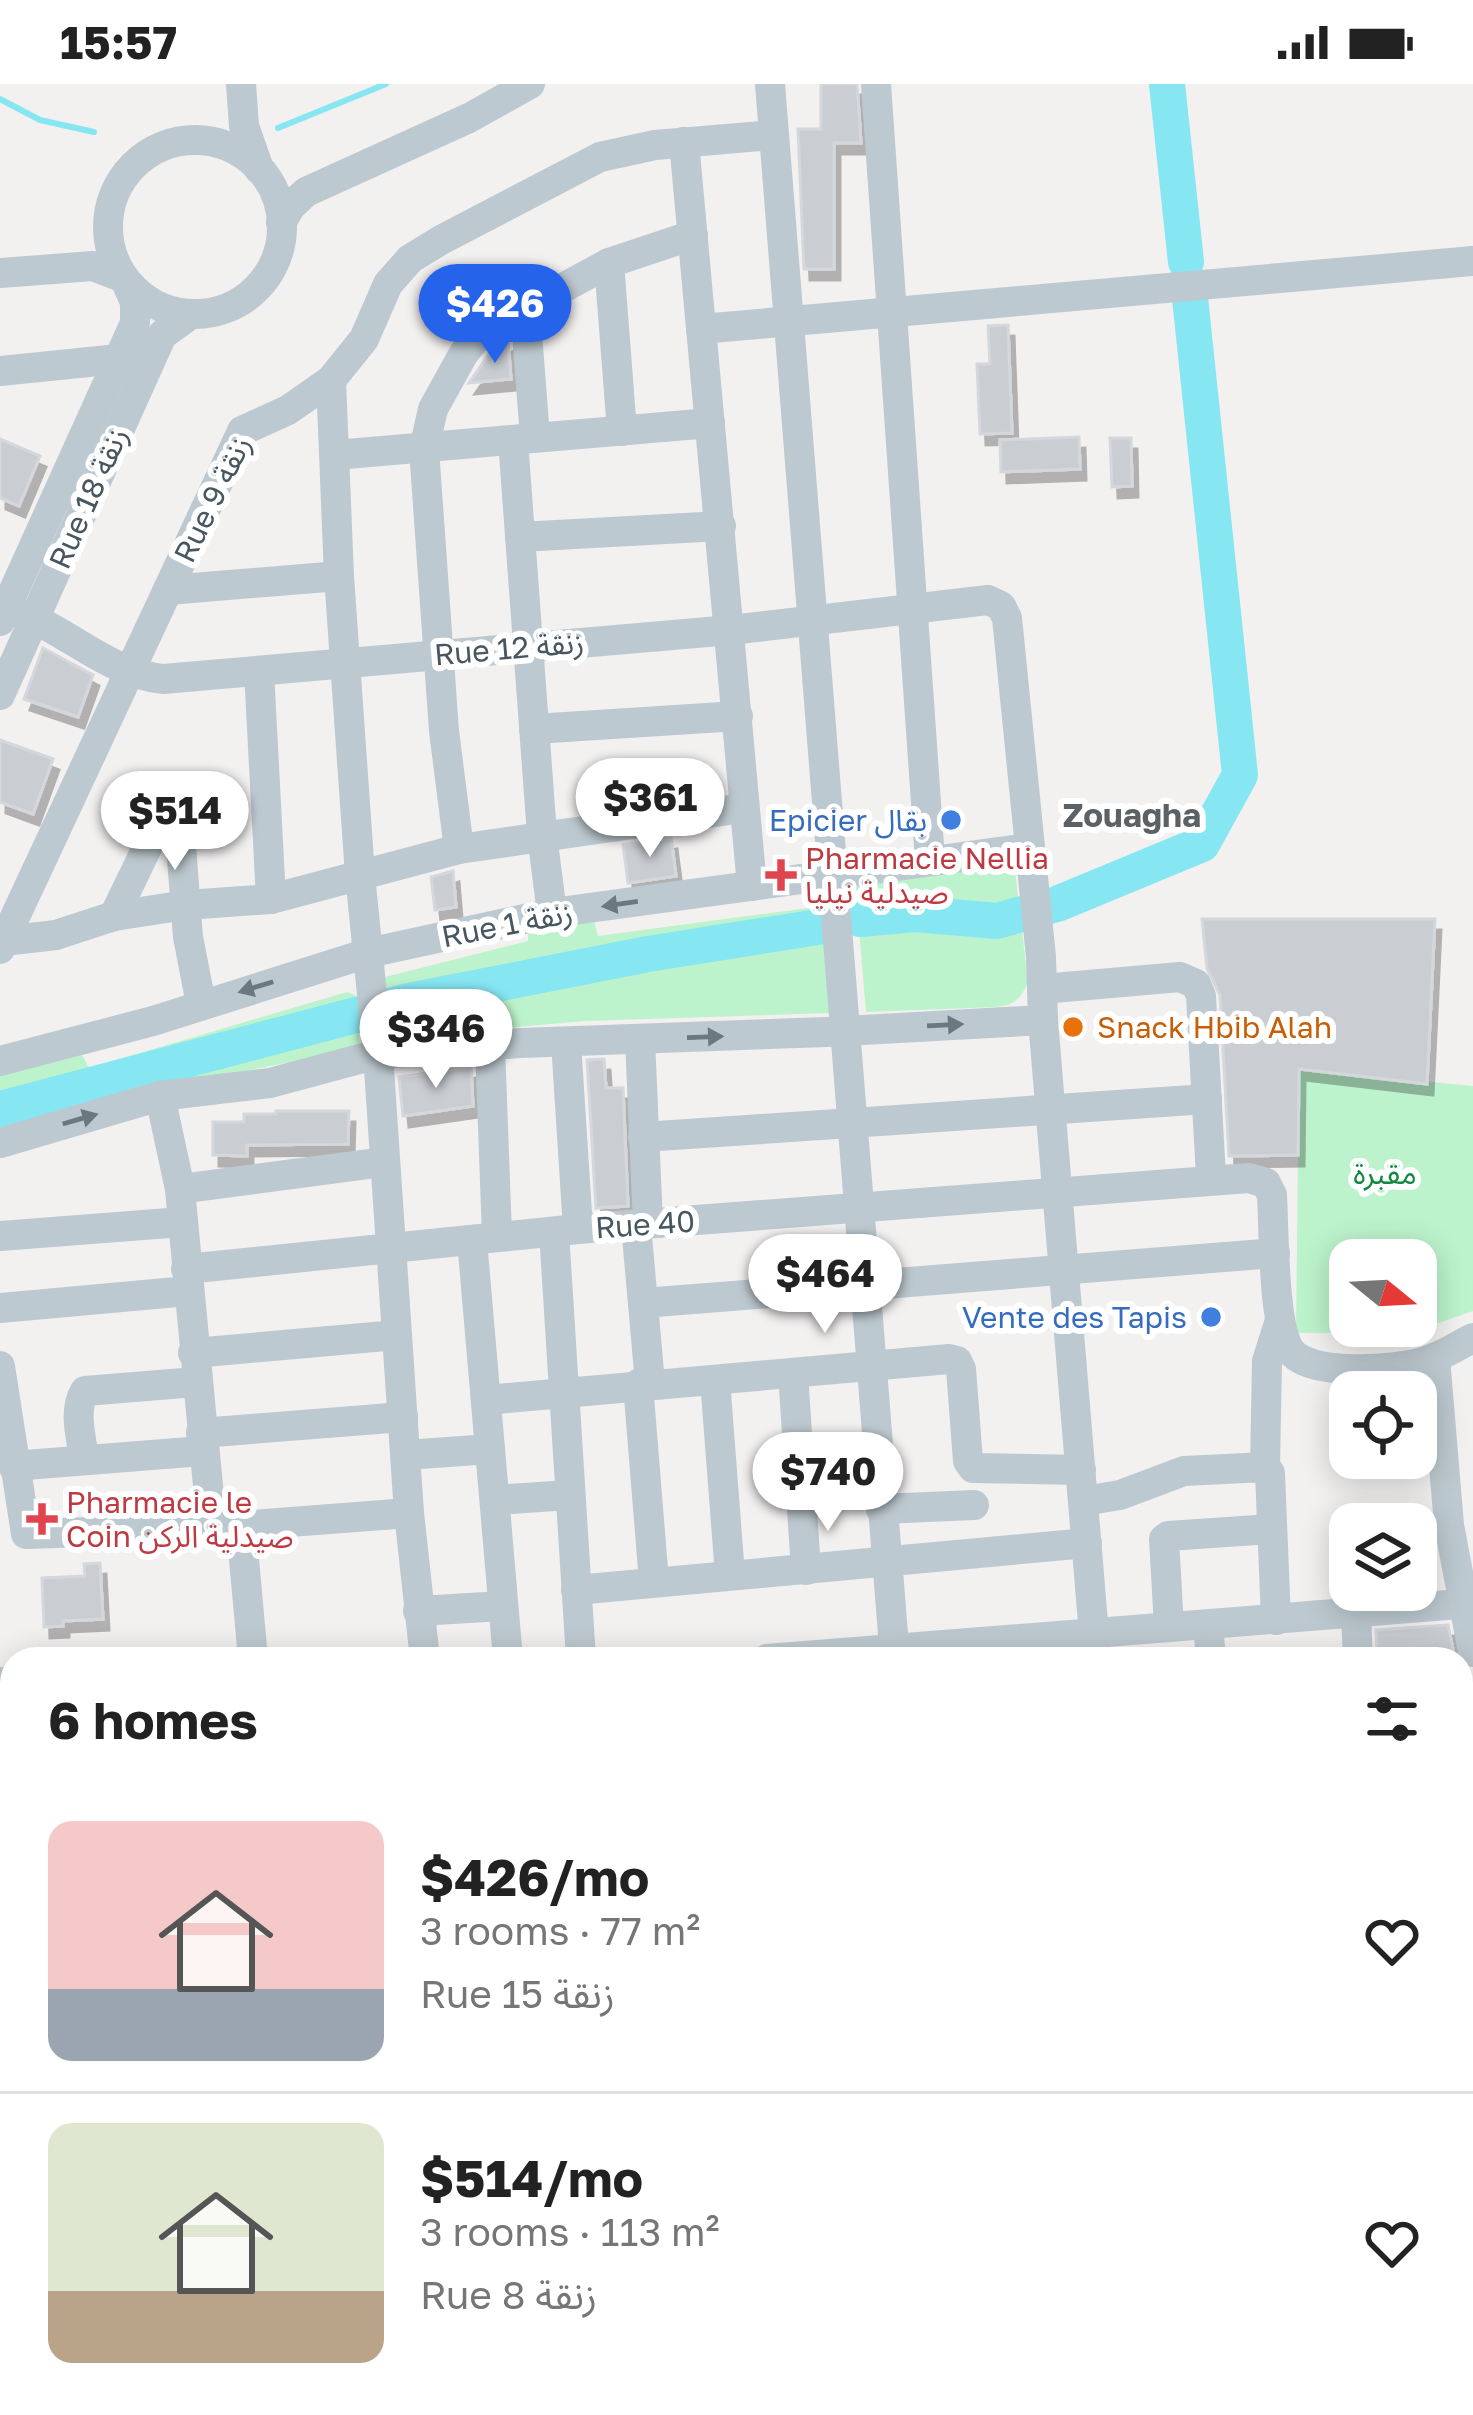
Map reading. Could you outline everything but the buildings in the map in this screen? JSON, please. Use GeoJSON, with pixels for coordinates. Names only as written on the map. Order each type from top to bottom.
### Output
{"type":"FeatureCollection","features":[{"type":"Feature","properties":{"kind":"street"},"geometry":{"type":"LineString","coordinates":[[191,140],[222,114],[240,84]]}},
{"type":"Feature","properties":{"kind":"street"},"geometry":{"type":"LineString","coordinates":[[0,273],[104,268],[148,302],[177,314],[207,314],[236,305],[260,286],[276,260],[281,223],[280,206],[244,126],[240,84]]}},
{"type":"Feature","properties":{"kind":"street"},"geometry":{"type":"LineString","coordinates":[[281,223],[306,193],[469,118],[530,84]]}},
{"type":"Feature","properties":{"kind":"street"},"geometry":{"type":"LineString","coordinates":[[770,84],[786,322],[836,873],[850,1122],[893,1647]]}},
{"type":"Feature","properties":{"kind":"street"},"geometry":{"type":"LineString","coordinates":[[877,84],[930,860]]}},
{"type":"Feature","properties":{"kind":"street","name":"Rue 9 زنقة"},"geometry":{"type":"LineString","coordinates":[[2,945],[242,431],[288,410],[331,380],[364,338],[388,284],[410,259],[575,167],[629,149],[772,135]]}},
{"type":"Feature","properties":{"kind":"street"},"geometry":{"type":"LineString","coordinates":[[82,266],[107,226],[112,196],[126,172],[147,153],[172,142],[227,145],[286,190],[306,193]]}},
{"type":"Feature","properties":{"kind":"street"},"geometry":{"type":"LineString","coordinates":[[684,142],[752,886]]}},
{"type":"Feature","properties":{"kind":"street"},"geometry":{"type":"LineString","coordinates":[[107,226],[112,256],[125,280]]}},
{"type":"Feature","properties":{"kind":"street"},"geometry":{"type":"LineString","coordinates":[[459,849],[449,788],[424,448],[433,409],[464,353],[491,325],[609,262],[693,235]]}},
{"type":"Feature","properties":{"kind":"street"},"geometry":{"type":"LineString","coordinates":[[701,329],[1473,261]]}},
{"type":"Feature","properties":{"kind":"street"},"geometry":{"type":"LineString","coordinates":[[609,262],[622,431]]}},
{"type":"Feature","properties":{"kind":"street","name":"Rue 18 زنقة"},"geometry":{"type":"LineString","coordinates":[[125,280],[135,302],[132,364]]}},
{"type":"Feature","properties":{"kind":"street"},"geometry":{"type":"LineString","coordinates":[[525,308],[520,537],[552,913]]}},
{"type":"Feature","properties":{"kind":"street","name":"Rue 18 زنقة"},"geometry":{"type":"LineString","coordinates":[[0,694],[10,614],[132,364],[191,314]]}},
{"type":"Feature","properties":{"kind":"street"},"geometry":{"type":"LineString","coordinates":[[3,377],[132,364]]}},
{"type":"Feature","properties":{"kind":"street"},"geometry":{"type":"LineString","coordinates":[[331,380],[344,662],[423,1647]]}},
{"type":"Feature","properties":{"kind":"street"},"geometry":{"type":"LineString","coordinates":[[334,455],[710,423]]}},
{"type":"Feature","properties":{"kind":"street"},"geometry":{"type":"LineString","coordinates":[[520,537],[721,526]]}},
{"type":"Feature","properties":{"kind":"street"},"geometry":{"type":"LineString","coordinates":[[168,590],[339,576]]}},
{"type":"Feature","properties":{"kind":"street","name":"Rue 12 زنقة"},"geometry":{"type":"LineString","coordinates":[[10,614],[131,672],[163,679],[731,630],[988,601],[998,604],[1006,618],[1028,848]]}},
{"type":"Feature","properties":{"kind":"street"},"geometry":{"type":"LineString","coordinates":[[259,671],[271,899]]}},
{"type":"Feature","properties":{"kind":"street"},"geometry":{"type":"LineString","coordinates":[[534,730],[738,716]]}},
{"type":"Feature","properties":{"kind":"street"},"geometry":{"type":"LineString","coordinates":[[114,916],[175,793],[191,962],[201,1004]]}},
{"type":"Feature","properties":{"kind":"street"},"geometry":{"type":"LineString","coordinates":[[2,945],[56,935],[114,916],[271,899],[459,849],[743,808]]}},
{"type":"Feature","properties":{"kind":"street"},"geometry":{"type":"LineString","coordinates":[[1028,848],[1040,938],[1062,1270],[1095,1645]]}},
{"type":"Feature","properties":{"kind":"street","name":"Rue 1 زنقة"},"geometry":{"type":"LineString","coordinates":[[0,1061],[368,953],[552,913],[1028,848]]}},
{"type":"Feature","properties":{"kind":"street"},"geometry":{"type":"LineString","coordinates":[[0,1143],[160,1096],[270,1083],[375,1026],[490,1046],[848,1031],[1042,1004],[1180,977],[1192,980],[1201,996],[1211,1178]]}},
{"type":"Feature","properties":{"kind":"street"},"geometry":{"type":"LineString","coordinates":[[640,1039],[644,1384],[654,1582]]}},
{"type":"Feature","properties":{"kind":"street"},"geometry":{"type":"LineString","coordinates":[[566,1042],[562,1391],[580,1647]]}},
{"type":"Feature","properties":{"kind":"street"},"geometry":{"type":"LineString","coordinates":[[490,1046],[484,1238],[486,1400],[507,1647]]}},
{"type":"Feature","properties":{"kind":"street"},"geometry":{"type":"LineString","coordinates":[[160,1096],[180,1189],[202,1442],[226,1527],[251,1647]]}},
{"type":"Feature","properties":{"kind":"street"},"geometry":{"type":"LineString","coordinates":[[643,1137],[1207,1100]]}},
{"type":"Feature","properties":{"kind":"street"},"geometry":{"type":"LineString","coordinates":[[180,1189],[384,1162]]}},
{"type":"Feature","properties":{"kind":"street","name":"Rue 40"},"geometry":{"type":"LineString","coordinates":[[0,1308],[484,1238],[1211,1178],[1249,1178],[1266,1184],[1272,1195],[1275,1253]]}},
{"type":"Feature","properties":{"kind":"street"},"geometry":{"type":"LineString","coordinates":[[0,1236],[182,1222]]}},
{"type":"Feature","properties":{"kind":"street"},"geometry":{"type":"LineString","coordinates":[[643,1303],[1275,1253],[1281,1318],[1292,1352],[1314,1365],[1390,1367],[1435,1358],[1473,1338]]}},
{"type":"Feature","properties":{"kind":"street"},"geometry":{"type":"LineString","coordinates":[[1276,1621],[1270,1473],[1265,1467],[1268,1360],[1281,1318]]}},
{"type":"Feature","properties":{"kind":"street"},"geometry":{"type":"LineString","coordinates":[[84,1458],[78,1412],[85,1391],[194,1367],[398,1335]]}},
{"type":"Feature","properties":{"kind":"street"},"geometry":{"type":"LineString","coordinates":[[1435,1358],[1459,1446],[1473,1647]]}},
{"type":"Feature","properties":{"kind":"street"},"geometry":{"type":"LineString","coordinates":[[486,1400],[868,1364],[957,1361],[962,1370],[968,1461],[976,1471],[1120,1495],[1184,1471],[1265,1467]]}},
{"type":"Feature","properties":{"kind":"street"},"geometry":{"type":"LineString","coordinates":[[0,1366],[13,1466],[13,1538],[409,1513]]}},
{"type":"Feature","properties":{"kind":"street"},"geometry":{"type":"LineString","coordinates":[[793,1373],[806,1570]]}},
{"type":"Feature","properties":{"kind":"street"},"geometry":{"type":"LineString","coordinates":[[715,1380],[730,1575]]}},
{"type":"Feature","properties":{"kind":"street"},"geometry":{"type":"LineString","coordinates":[[13,1466],[403,1417]]}},
{"type":"Feature","properties":{"kind":"street"},"geometry":{"type":"LineString","coordinates":[[406,1455],[490,1449]]}},
{"type":"Feature","properties":{"kind":"street"},"geometry":{"type":"LineString","coordinates":[[495,1499],[569,1495]]}},
{"type":"Feature","properties":{"kind":"street"},"geometry":{"type":"LineString","coordinates":[[881,1509],[974,1505]]}},
{"type":"Feature","properties":{"kind":"street"},"geometry":{"type":"LineString","coordinates":[[1169,1627],[1164,1539],[1272,1529]]}},
{"type":"Feature","properties":{"kind":"street"},"geometry":{"type":"LineString","coordinates":[[576,1589],[1087,1543]]}},
{"type":"Feature","properties":{"kind":"street"},"geometry":{"type":"LineString","coordinates":[[1050,1647],[1095,1645],[1169,1627],[1469,1604]]}},
{"type":"Feature","properties":{"kind":"street"},"geometry":{"type":"LineString","coordinates":[[418,1611],[502,1606]]}},
{"type":"Feature","properties":{"kind":"street"},"geometry":{"type":"LineString","coordinates":[[1356,1613],[1357,1647]]}},
{"type":"Feature","properties":{"kind":"street"},"geometry":{"type":"LineString","coordinates":[[1208,1624],[1210,1647]]}},
{"type":"Feature","properties":{"kind":"green space"},"geometry":{"type":"Polygon","coordinates":[[[1014,862],[1028,982],[1020,997],[996,1007],[866,1012],[855,883],[1014,862]]]}},
{"type":"Feature","properties":{"kind":"green space"},"geometry":{"type":"Polygon","coordinates":[[[823,906],[832,1013],[585,1021],[394,1038],[385,977],[528,941],[528,929],[594,921],[598,936],[823,906]]]}},
{"type":"Feature","properties":{"kind":"green space"},"geometry":{"type":"Polygon","coordinates":[[[347,992],[355,995],[360,1048],[156,1089],[146,1081],[21,1120],[0,1132],[0,1075],[82,1055],[89,1068],[347,992]]]}},
{"type":"Feature","properties":{"kind":"green space","name":"مقبرة"},"geometry":{"type":"Polygon","coordinates":[[[1299,1069],[1473,1086],[1473,1311],[1437,1324],[1437,1239],[1329,1239],[1329,1333],[1296,1333],[1299,1069]]]}},
{"type":"Feature","properties":{"kind":"waterway"},"geometry":{"type":"LineString","coordinates":[[278,128],[386,84]]}},
{"type":"Feature","properties":{"kind":"waterway"},"geometry":{"type":"LineString","coordinates":[[1167,84],[1186,262]]}},
{"type":"Feature","properties":{"kind":"waterway"},"geometry":{"type":"LineString","coordinates":[[0,99],[40,120],[94,132]]}},
{"type":"Feature","properties":{"kind":"waterway"},"geometry":{"type":"LineString","coordinates":[[860,919],[915,914],[997,921],[1057,904],[1202,844],[1240,775],[1190,298]]}},
{"type":"Feature","properties":{"kind":"waterway"},"geometry":{"type":"LineString","coordinates":[[0,1109],[409,1001],[648,954],[818,927]]}},
{"type":"Feature","properties":{"kind":"place","name":"Epicier بقال"},"geometry":{"type":"Point","coordinates":[951,820]}},
{"type":"Feature","properties":{"kind":"place","name":"Pharmacie Nellia صيدلية نيليا"},"geometry":{"type":"Point","coordinates":[781,875]}},
{"type":"Feature","properties":{"kind":"place","name":"Snack Hbib Alah"},"geometry":{"type":"Point","coordinates":[1073,1027]}},
{"type":"Feature","properties":{"kind":"place","name":"Vente des Tapis"},"geometry":{"type":"Point","coordinates":[1211,1317]}},
{"type":"Feature","properties":{"kind":"place","name":"Pharmacie le Coin صيدلية الركن"},"geometry":{"type":"Point","coordinates":[42,1519]}},
{"type":"Feature","properties":{"kind":"district","name":"Zouagha"},"geometry":{"type":"Point","coordinates":[1132,814]}}]}
